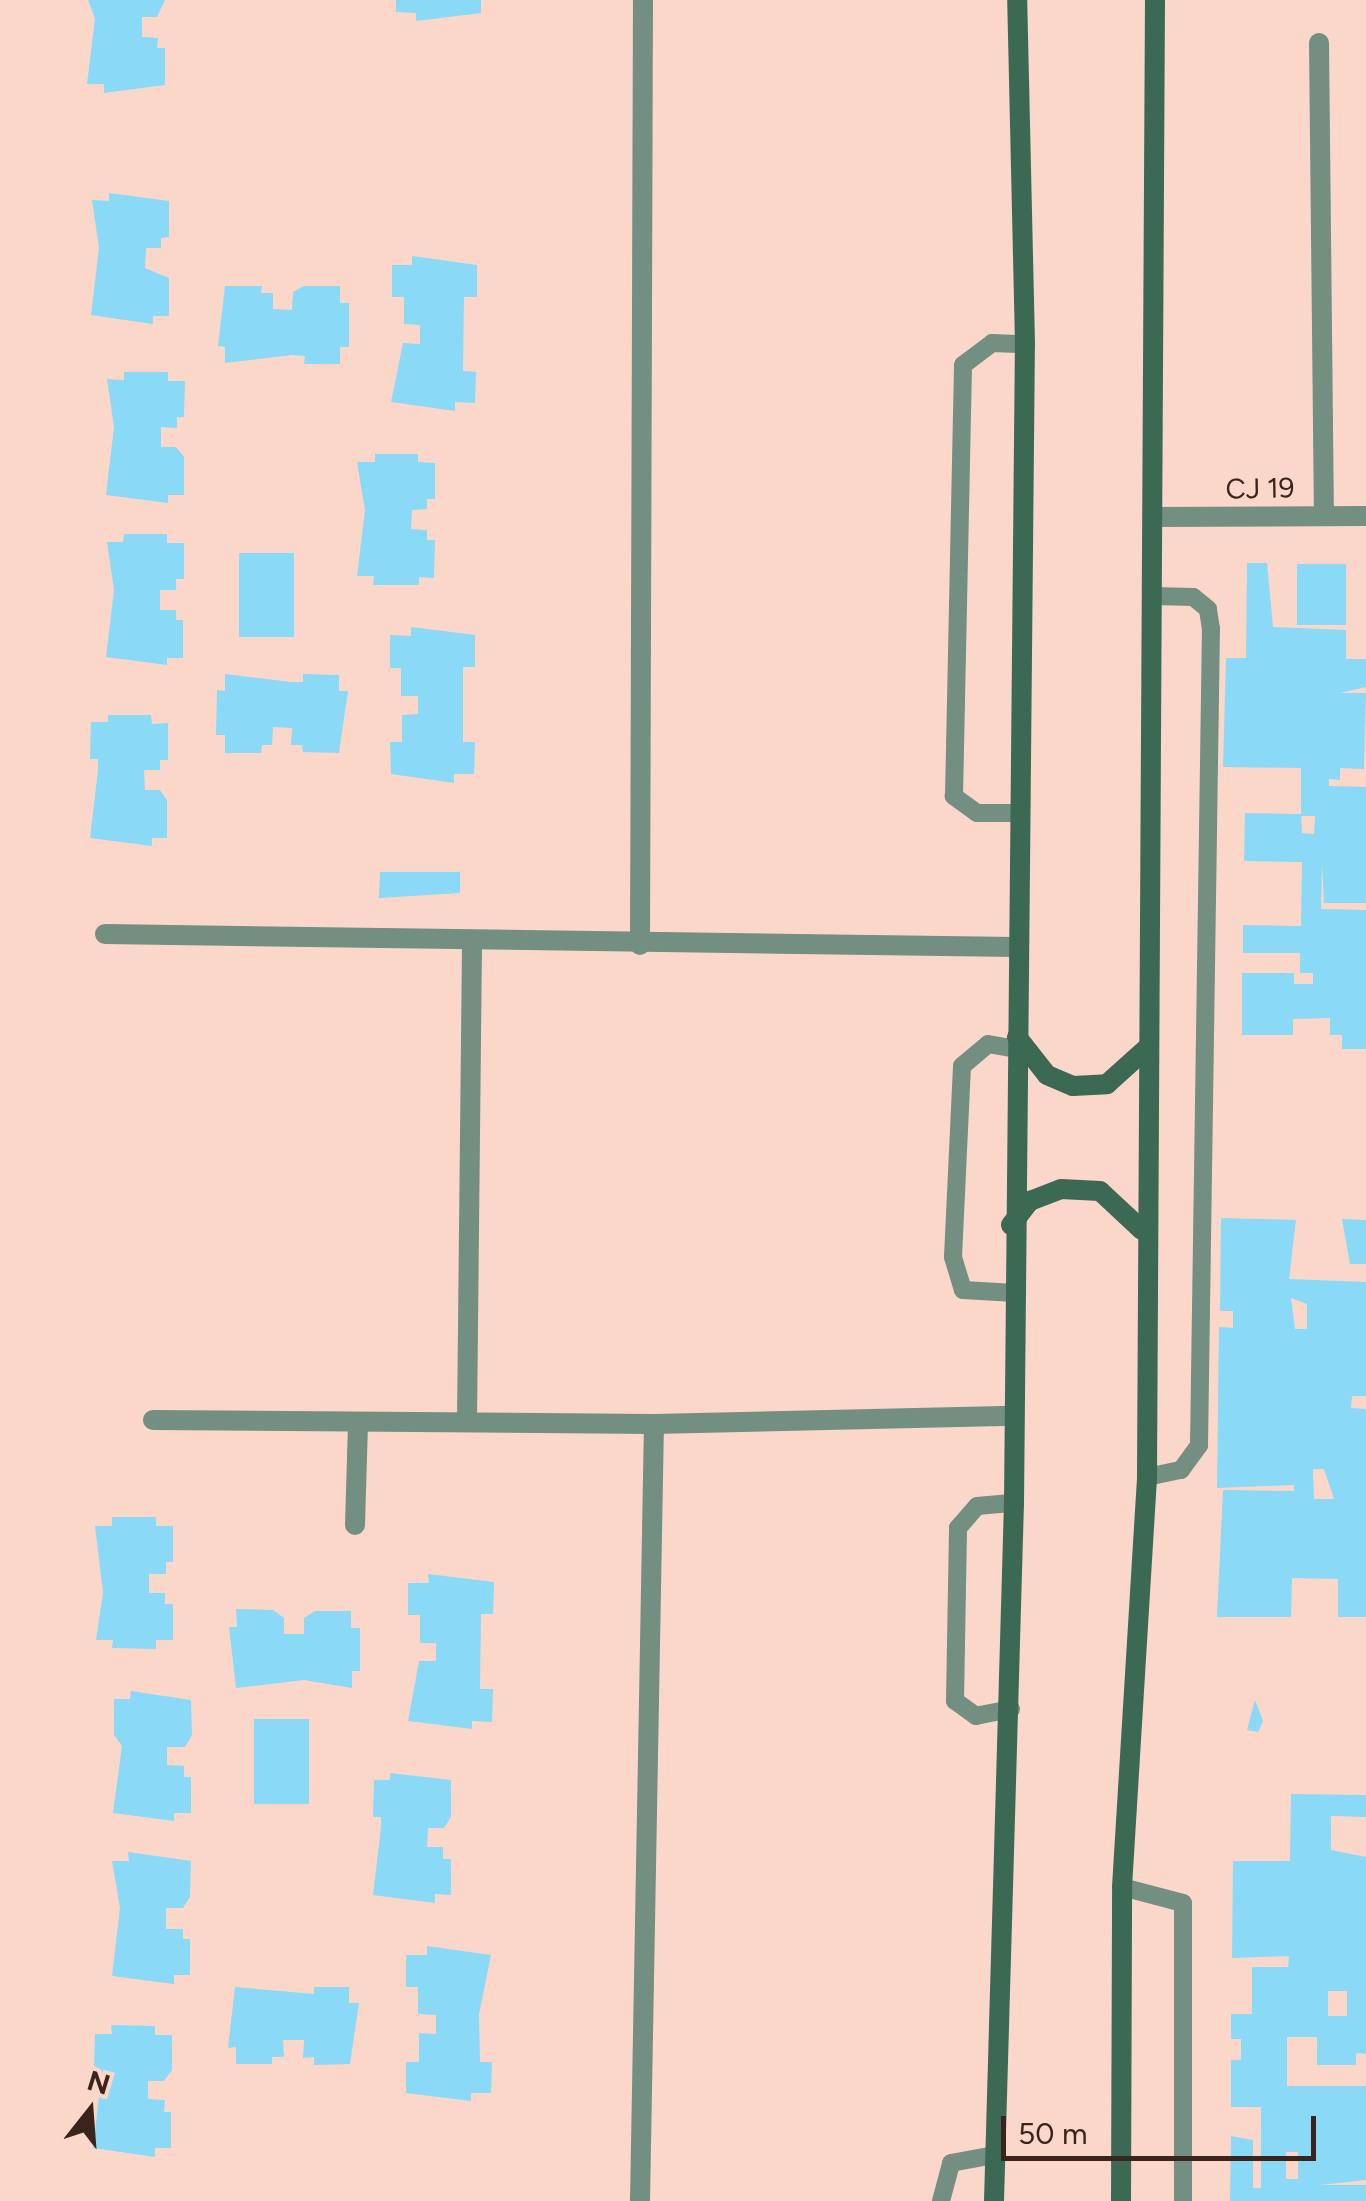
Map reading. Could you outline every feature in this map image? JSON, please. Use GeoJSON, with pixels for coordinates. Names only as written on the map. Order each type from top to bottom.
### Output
{"type":"FeatureCollection","features":[{"type":"Feature","properties":{"kind":"main road"},"geometry":{"type":"LineString","coordinates":[[994,2201],[1014,1503],[1015,1293],[1011,1225],[1024,344],[1017,0]]}},
{"type":"Feature","properties":{"kind":"main road"},"geometry":{"type":"LineString","coordinates":[[1121,2201],[1122,1888],[1147,1478],[1142,1230],[1154,596],[1154,0]]}},
{"type":"Feature","properties":{"kind":"main road"},"geometry":{"type":"LineString","coordinates":[[1016,1042],[1047,1075],[1073,1086],[1107,1084],[1147,1048]]}},
{"type":"Feature","properties":{"kind":"main road"},"geometry":{"type":"LineString","coordinates":[[1011,1225],[1030,1201],[1061,1189],[1100,1191],[1142,1230]]}},
{"type":"Feature","properties":{"kind":"street"},"geometry":{"type":"LineString","coordinates":[[640,945],[643,0]]}},
{"type":"Feature","properties":{"kind":"street"},"geometry":{"type":"LineString","coordinates":[[1319,43],[1324,514]]}},
{"type":"Feature","properties":{"kind":"street","name":"CJ 19"},"geometry":{"type":"LineString","coordinates":[[1154,517],[1366,516]]}},
{"type":"Feature","properties":{"kind":"street"},"geometry":{"type":"LineString","coordinates":[[105,934],[640,945],[1016,947]]}},
{"type":"Feature","properties":{"kind":"street"},"geometry":{"type":"LineString","coordinates":[[468,1422],[472,942]]}},
{"type":"Feature","properties":{"kind":"street"},"geometry":{"type":"LineString","coordinates":[[153,1420],[654,1424],[1014,1416]]}},
{"type":"Feature","properties":{"kind":"street"},"geometry":{"type":"LineString","coordinates":[[355,1525],[358,1422]]}},
{"type":"Feature","properties":{"kind":"street"},"geometry":{"type":"LineString","coordinates":[[640,2201],[654,1424]]}},
{"type":"Feature","properties":{"kind":"lane"},"geometry":{"type":"LineString","coordinates":[[1016,813],[977,813],[954,796],[963,365],[992,343],[1024,344]]}},
{"type":"Feature","properties":{"kind":"lane"},"geometry":{"type":"LineString","coordinates":[[1147,1478],[1182,1470],[1199,1445],[1211,629],[1208,609],[1193,597],[1154,596]]}},
{"type":"Feature","properties":{"kind":"lane"},"geometry":{"type":"LineString","coordinates":[[1015,1293],[963,1290],[954,1257],[962,1066],[988,1044],[1016,1042]]}},
{"type":"Feature","properties":{"kind":"lane"},"geometry":{"type":"LineString","coordinates":[[1011,1709],[976,1716],[955,1702],[958,1528],[977,1506],[1014,1503]]}},
{"type":"Feature","properties":{"kind":"lane"},"geometry":{"type":"LineString","coordinates":[[1122,1888],[1184,1902],[1182,2201]]}},
{"type":"Feature","properties":{"kind":"lane"},"geometry":{"type":"LineString","coordinates":[[941,2201],[951,2163],[994,2155]]}},
{"type":"Feature","properties":{"kind":"building"},"geometry":{"type":"Polygon","coordinates":[[[88,0],[165,0],[157,17],[142,17],[142,37],[158,38],[157,48],[165,48],[165,85],[104,93],[104,84],[87,84],[95,18],[88,0]]]}},
{"type":"Feature","properties":{"kind":"building"},"geometry":{"type":"Polygon","coordinates":[[[396,0],[481,0],[481,13],[416,21],[416,13],[396,12],[396,0]]]}},
{"type":"Feature","properties":{"kind":"building"},"geometry":{"type":"Polygon","coordinates":[[[109,193],[169,201],[169,237],[161,238],[161,248],[146,248],[145,268],[169,278],[169,316],[153,316],[153,324],[91,315],[99,248],[92,200],[109,201],[109,193]]]}},
{"type":"Feature","properties":{"kind":"building"},"geometry":{"type":"Polygon","coordinates":[[[412,256],[477,265],[477,297],[464,297],[463,371],[476,372],[475,403],[455,402],[455,411],[391,402],[403,343],[420,344],[420,325],[404,324],[404,297],[392,297],[392,265],[412,265],[412,256]]]}},
{"type":"Feature","properties":{"kind":"building"},"geometry":{"type":"Polygon","coordinates":[[[225,286],[262,286],[261,293],[273,293],[273,309],[292,310],[293,292],[304,286],[340,286],[340,303],[349,303],[349,347],[340,347],[340,364],[304,364],[305,356],[292,355],[225,363],[225,347],[218,346],[225,286]]]}},
{"type":"Feature","properties":{"kind":"building"},"geometry":{"type":"Polygon","coordinates":[[[124,372],[168,372],[168,381],[185,381],[184,417],[177,417],[177,428],[161,427],[161,447],[176,447],[184,457],[184,495],[168,495],[168,503],[106,495],[114,427],[107,379],[124,380],[124,372]]]}},
{"type":"Feature","properties":{"kind":"building"},"geometry":{"type":"Polygon","coordinates":[[[375,454],[418,454],[418,462],[435,463],[435,499],[427,499],[427,509],[412,510],[411,529],[427,530],[427,540],[435,540],[434,578],[419,577],[419,585],[373,585],[374,576],[357,576],[365,510],[357,462],[375,462],[375,454]]]}},
{"type":"Feature","properties":{"kind":"building"},"geometry":{"type":"Polygon","coordinates":[[[124,534],[167,534],[167,543],[184,543],[184,579],[176,579],[176,590],[160,590],[160,610],[176,610],[176,620],[183,620],[183,658],[167,658],[167,665],[106,657],[114,590],[107,542],[123,542],[124,534]]]}},
{"type":"Feature","properties":{"kind":"building"},"geometry":{"type":"Polygon","coordinates":[[[239,553],[294,553],[294,637],[239,637],[239,553]]]}},
{"type":"Feature","properties":{"kind":"building"},"geometry":{"type":"Polygon","coordinates":[[[1247,563],[1267,563],[1273,627],[1346,630],[1346,659],[1366,659],[1366,687],[1340,693],[1366,693],[1364,769],[1340,768],[1340,780],[1329,779],[1329,786],[1366,787],[1366,903],[1324,903],[1322,863],[1321,909],[1366,910],[1366,1049],[1342,1049],[1342,1035],[1330,1035],[1330,1018],[1293,1019],[1293,1035],[1242,1035],[1242,973],[1294,973],[1294,984],[1313,984],[1313,973],[1300,973],[1300,953],[1243,953],[1243,925],[1301,926],[1302,862],[1244,861],[1245,813],[1301,814],[1301,768],[1223,767],[1226,658],[1246,658],[1247,563]],[[1301,816],[1302,833],[1314,834],[1315,816],[1301,816]]]}},
{"type":"Feature","properties":{"kind":"building"},"geometry":{"type":"Polygon","coordinates":[[[1297,564],[1346,564],[1346,625],[1297,625],[1297,564]]]}},
{"type":"Feature","properties":{"kind":"building"},"geometry":{"type":"Polygon","coordinates":[[[411,627],[475,635],[475,667],[463,667],[463,742],[475,742],[474,774],[454,774],[454,783],[391,774],[390,742],[402,742],[402,715],[418,714],[418,696],[401,696],[401,668],[390,668],[390,635],[411,636],[411,627]]]}},
{"type":"Feature","properties":{"kind":"building"},"geometry":{"type":"Polygon","coordinates":[[[225,674],[291,682],[303,682],[303,674],[339,675],[339,691],[348,691],[339,753],[303,752],[302,745],[291,745],[292,728],[273,727],[272,745],[262,745],[261,753],[225,753],[225,735],[216,735],[217,690],[225,691],[225,674]]]}},
{"type":"Feature","properties":{"kind":"building"},"geometry":{"type":"Polygon","coordinates":[[[108,715],[151,715],[152,724],[168,723],[168,760],[160,760],[160,770],[144,770],[145,790],[160,790],[167,800],[167,838],[152,838],[152,846],[90,838],[98,770],[98,759],[90,759],[91,722],[108,722],[108,715]]]}},
{"type":"Feature","properties":{"kind":"building"},"geometry":{"type":"Polygon","coordinates":[[[380,872],[460,872],[460,893],[379,898],[380,872]]]}},
{"type":"Feature","properties":{"kind":"building"},"geometry":{"type":"Polygon","coordinates":[[[1221,1218],[1296,1220],[1289,1279],[1366,1282],[1366,1396],[1352,1396],[1351,1408],[1366,1409],[1366,1617],[1338,1617],[1338,1579],[1292,1578],[1291,1617],[1217,1617],[1223,1490],[1294,1491],[1294,1485],[1217,1488],[1219,1327],[1233,1328],[1233,1311],[1220,1311],[1221,1218]],[[1291,1298],[1295,1329],[1307,1329],[1307,1304],[1291,1298]],[[1313,1469],[1314,1499],[1334,1499],[1324,1469],[1313,1469]]]}},
{"type":"Feature","properties":{"kind":"building"},"geometry":{"type":"Polygon","coordinates":[[[1342,1219],[1366,1220],[1366,1264],[1350,1264],[1342,1219]]]}},
{"type":"Feature","properties":{"kind":"building"},"geometry":{"type":"Polygon","coordinates":[[[112,1517],[156,1517],[156,1526],[173,1526],[173,1562],[166,1562],[166,1574],[149,1574],[149,1593],[165,1593],[165,1604],[173,1604],[173,1640],[156,1640],[156,1649],[112,1648],[113,1640],[96,1640],[103,1593],[95,1526],[112,1526],[112,1517]]]}},
{"type":"Feature","properties":{"kind":"building"},"geometry":{"type":"Polygon","coordinates":[[[428,1574],[494,1582],[493,1614],[481,1614],[480,1689],[493,1689],[492,1722],[472,1721],[472,1729],[408,1721],[419,1661],[436,1661],[436,1643],[420,1643],[420,1615],[408,1615],[408,1583],[429,1583],[428,1574]]]}},
{"type":"Feature","properties":{"kind":"building"},"geometry":{"type":"Polygon","coordinates":[[[236,1609],[273,1610],[284,1618],[284,1634],[304,1634],[304,1618],[315,1611],[351,1611],[351,1628],[360,1628],[360,1671],[352,1671],[352,1688],[304,1680],[236,1688],[229,1627],[237,1627],[236,1609]]]}},
{"type":"Feature","properties":{"kind":"building"},"geometry":{"type":"Polygon","coordinates":[[[131,1691],[191,1700],[192,1735],[185,1747],[167,1747],[167,1765],[184,1766],[184,1777],[191,1777],[191,1813],[174,1813],[174,1821],[113,1813],[122,1746],[114,1735],[114,1699],[130,1699],[131,1691]]]}},
{"type":"Feature","properties":{"kind":"building"},"geometry":{"type":"Polygon","coordinates":[[[1255,1700],[1263,1721],[1258,1732],[1247,1730],[1255,1700]]]}},
{"type":"Feature","properties":{"kind":"building"},"geometry":{"type":"Polygon","coordinates":[[[254,1719],[309,1719],[309,1804],[254,1804],[254,1719]]]}},
{"type":"Feature","properties":{"kind":"building"},"geometry":{"type":"Polygon","coordinates":[[[390,1773],[451,1780],[451,1817],[444,1828],[428,1828],[427,1847],[443,1847],[443,1859],[451,1859],[451,1895],[435,1894],[435,1903],[373,1895],[381,1828],[381,1817],[373,1817],[374,1780],[390,1780],[390,1773]]]}},
{"type":"Feature","properties":{"kind":"building"},"geometry":{"type":"Polygon","coordinates":[[[1291,1794],[1366,1795],[1366,1817],[1331,1816],[1331,1850],[1366,1857],[1366,2054],[1356,2053],[1356,2065],[1317,2065],[1317,2037],[1287,2037],[1287,2086],[1366,2086],[1366,2180],[1320,2185],[1366,2185],[1366,2201],[1230,2201],[1231,2136],[1253,2140],[1253,2188],[1261,2188],[1261,2107],[1231,2107],[1231,2060],[1241,2060],[1241,2039],[1231,2039],[1231,2014],[1252,2014],[1252,1967],[1288,1967],[1289,1956],[1232,1958],[1233,1861],[1290,1861],[1291,1794]],[[1328,1991],[1328,2016],[1347,2016],[1347,1991],[1328,1991]],[[1286,2152],[1286,2179],[1298,2179],[1298,2152],[1286,2152]]]}},
{"type":"Feature","properties":{"kind":"building"},"geometry":{"type":"Polygon","coordinates":[[[128,1852],[191,1861],[190,1897],[183,1908],[166,1908],[166,1929],[183,1929],[183,1939],[190,1939],[190,1975],[174,1975],[174,1984],[112,1976],[120,1908],[112,1861],[129,1861],[128,1852]]]}},
{"type":"Feature","properties":{"kind":"building"},"geometry":{"type":"Polygon","coordinates":[[[427,1946],[491,1955],[479,2014],[480,2062],[492,2062],[491,2093],[471,2093],[471,2101],[406,2093],[406,2062],[419,2062],[419,2033],[436,2034],[436,2015],[418,2014],[418,1987],[406,1987],[406,1955],[427,1955],[427,1946]]]}},
{"type":"Feature","properties":{"kind":"building"},"geometry":{"type":"Polygon","coordinates":[[[235,1987],[314,1994],[314,1987],[349,1987],[349,2003],[359,2003],[350,2064],[314,2065],[314,2057],[303,2058],[304,2040],[283,2040],[284,2057],[272,2057],[272,2064],[236,2064],[236,2047],[228,2048],[235,1987]]]}},
{"type":"Feature","properties":{"kind":"building"},"geometry":{"type":"Polygon","coordinates":[[[111,2025],[155,2026],[155,2035],[172,2035],[172,2070],[164,2081],[148,2081],[148,2099],[165,2100],[164,2112],[171,2112],[171,2148],[155,2148],[155,2157],[93,2148],[102,2071],[94,2071],[95,2034],[112,2034],[111,2025]]]}}]}
